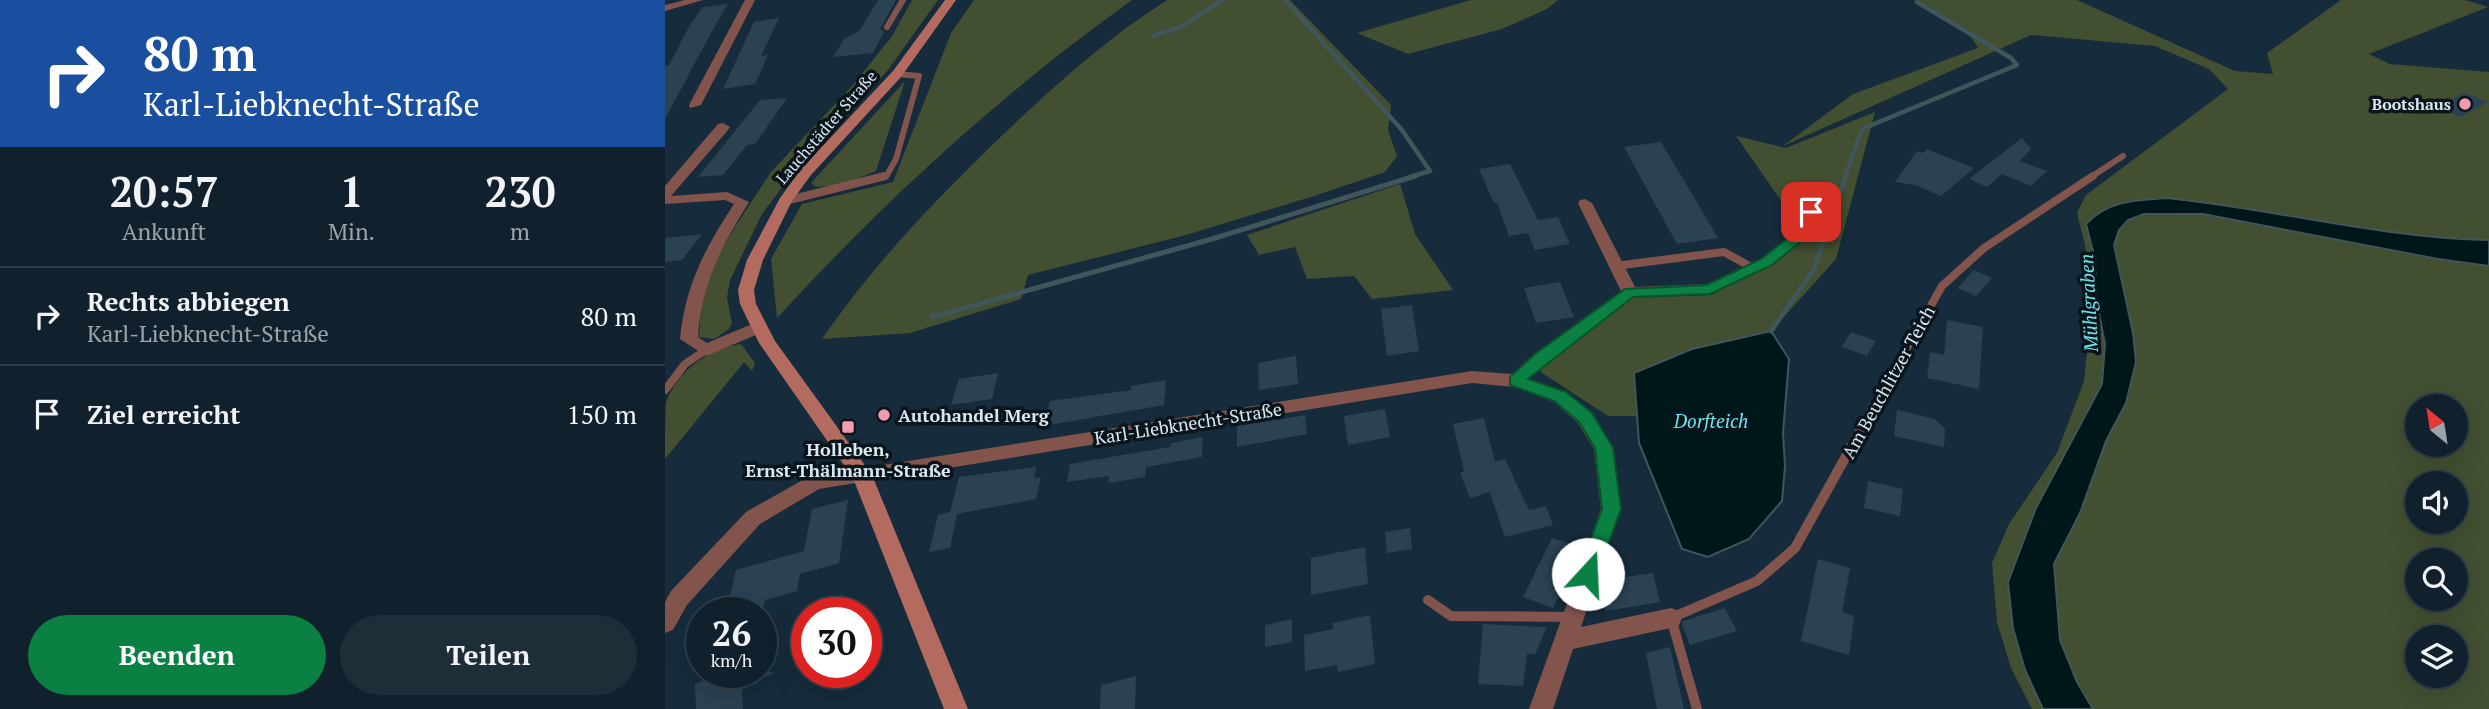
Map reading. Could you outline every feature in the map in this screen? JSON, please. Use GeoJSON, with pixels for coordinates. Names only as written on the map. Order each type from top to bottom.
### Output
{"type":"FeatureCollection","features":[{"type":"Feature","properties":{"kind":"main road","name":"Lauchstädter Straße"},"geometry":{"type":"LineString","coordinates":[[951,0],[897,74],[806,173],[785,201],[755,261],[746,290],[748,304],[759,327],[791,378],[862,475],[956,709]]}},
{"type":"Feature","properties":{"kind":"street"},"geometry":{"type":"LineString","coordinates":[[665,8],[698,0]]}},
{"type":"Feature","properties":{"kind":"street"},"geometry":{"type":"LineString","coordinates":[[695,105],[750,0]]}},
{"type":"Feature","properties":{"kind":"street"},"geometry":{"type":"LineString","coordinates":[[665,197],[723,127]]}},
{"type":"Feature","properties":{"kind":"street"},"geometry":{"type":"LineString","coordinates":[[1515,381],[1540,358],[1630,292],[1710,289],[1753,268],[1799,236],[1822,190]]}},
{"type":"Feature","properties":{"kind":"street"},"geometry":{"type":"LineString","coordinates":[[665,197],[727,196],[742,202],[699,274],[690,305],[689,339],[706,350],[759,327]]}},
{"type":"Feature","properties":{"kind":"street"},"geometry":{"type":"LineString","coordinates":[[1585,203],[1630,292]]}},
{"type":"Feature","properties":{"kind":"street","name":"Karl-Liebknecht-Straße"},"geometry":{"type":"LineString","coordinates":[[665,623],[679,598],[753,518],[815,482],[1472,377],[1515,381],[1560,397],[1585,418],[1604,448],[1611,509],[1541,709]]}},
{"type":"Feature","properties":{"kind":"street","name":"Am Beuchlitzer Teich"},"geometry":{"type":"LineString","coordinates":[[1564,641],[1671,618]]}},
{"type":"Feature","properties":{"kind":"lane"},"geometry":{"type":"LineString","coordinates":[[887,26],[903,0]]}},
{"type":"Feature","properties":{"kind":"lane"},"geometry":{"type":"LineString","coordinates":[[785,201],[887,175],[896,159],[919,76],[897,74]]}},
{"type":"Feature","properties":{"kind":"lane","name":"Am Beuchlitzer Teich"},"geometry":{"type":"LineString","coordinates":[[1671,618],[1757,581],[1795,548],[1942,286],[1984,248],[2123,156]]}},
{"type":"Feature","properties":{"kind":"lane"},"geometry":{"type":"LineString","coordinates":[[1615,266],[1702,253],[1724,253],[1753,268]]}},
{"type":"Feature","properties":{"kind":"lane"},"geometry":{"type":"LineString","coordinates":[[665,390],[685,364],[706,350]]}},
{"type":"Feature","properties":{"kind":"lane"},"geometry":{"type":"LineString","coordinates":[[1428,600],[1451,616],[1572,618]]}},
{"type":"Feature","properties":{"kind":"lane"},"geometry":{"type":"LineString","coordinates":[[1671,618],[1697,709]]}},
{"type":"Feature","properties":{"kind":"green space"},"geometry":{"type":"Polygon","coordinates":[[[912,0],[938,0],[888,70],[793,173],[762,214],[730,280],[727,298],[732,323],[729,329],[714,339],[699,337],[702,290],[735,227],[771,172],[853,85],[892,36],[912,0]]]}},
{"type":"Feature","properties":{"kind":"green space"},"geometry":{"type":"Polygon","coordinates":[[[974,0],[1132,0],[1037,72],[946,150],[860,232],[777,318],[771,259],[802,204],[893,182],[951,33],[974,0]]]}},
{"type":"Feature","properties":{"kind":"green space"},"geometry":{"type":"Polygon","coordinates":[[[1167,0],[1290,0],[1391,105],[1388,130],[1397,156],[1385,172],[1314,196],[1186,235],[1028,275],[1021,299],[910,333],[822,339],[900,240],[987,150],[1096,52],[1167,0]]]}},
{"type":"Feature","properties":{"kind":"green space"},"geometry":{"type":"Polygon","coordinates":[[[1471,0],[1558,0],[1547,9],[1502,29],[1408,54],[1357,33],[1471,0]]]}},
{"type":"Feature","properties":{"kind":"green space"},"geometry":{"type":"Polygon","coordinates":[[[1917,0],[2077,0],[2235,71],[2273,74],[2267,53],[2341,0],[2465,0],[2488,7],[2369,54],[2390,64],[2489,72],[2489,709],[2032,709],[2011,668],[1997,622],[1992,563],[2009,524],[2057,453],[2084,381],[2092,303],[2085,245],[2077,213],[2086,195],[2228,89],[2209,69],[2155,46],[2031,35],[1783,146],[1853,94],[1978,48],[1965,28],[1917,0]]]}},
{"type":"Feature","properties":{"kind":"green space"},"geometry":{"type":"Polygon","coordinates":[[[905,81],[876,171],[842,185],[817,187],[811,183],[905,81]]]}},
{"type":"Feature","properties":{"kind":"green space"},"geometry":{"type":"Polygon","coordinates":[[[1875,112],[1836,259],[1771,331],[1692,349],[1635,372],[1637,416],[1608,416],[1536,369],[1631,298],[1712,295],[1807,238],[1736,136],[1786,148],[1875,112]]]}},
{"type":"Feature","properties":{"kind":"green space"},"geometry":{"type":"Polygon","coordinates":[[[1400,184],[1415,234],[1453,290],[1372,299],[1354,276],[1307,279],[1295,247],[1259,255],[1247,235],[1400,184]]]}},
{"type":"Feature","properties":{"kind":"green space"},"geometry":{"type":"Polygon","coordinates":[[[741,344],[755,363],[752,371],[744,362],[665,459],[666,403],[677,381],[706,356],[741,344]]]}},
{"type":"Feature","properties":{"kind":"water"},"geometry":{"type":"Polygon","coordinates":[[[2167,198],[2368,229],[2489,240],[2489,266],[2438,259],[2203,214],[2144,214],[2128,220],[2119,230],[2114,245],[2133,333],[2136,362],[2126,403],[2106,441],[2080,513],[2054,564],[2060,640],[2077,682],[2093,709],[2043,709],[2025,670],[2013,628],[2008,582],[2036,508],[2102,384],[2105,344],[2095,292],[2096,263],[2086,224],[2113,206],[2167,198]]]}},
{"type":"Feature","properties":{"kind":"water","name":"Dorfteich"},"geometry":{"type":"Polygon","coordinates":[[[1771,331],[1789,359],[1783,433],[1785,466],[1782,501],[1749,539],[1708,557],[1682,549],[1639,443],[1634,373],[1692,349],[1771,331]]]}},
{"type":"Feature","properties":{"kind":"building"},"geometry":{"type":"Polygon","coordinates":[[[878,0],[896,0],[880,29],[884,32],[873,53],[833,57],[844,39],[859,31],[878,0]]]}},
{"type":"Feature","properties":{"kind":"building"},"geometry":{"type":"Polygon","coordinates":[[[728,4],[665,119],[665,66],[669,65],[690,25],[703,7],[728,4]]]}},
{"type":"Feature","properties":{"kind":"building"},"geometry":{"type":"Polygon","coordinates":[[[779,18],[761,56],[768,55],[755,84],[723,89],[754,22],[779,18]]]}},
{"type":"Feature","properties":{"kind":"building","name":"Bootshaus"},"geometry":{"type":"Polygon","coordinates":[[[2464,93],[2488,102],[2460,117],[2436,107],[2464,93]]]}},
{"type":"Feature","properties":{"kind":"building"},"geometry":{"type":"Polygon","coordinates":[[[787,98],[755,144],[747,145],[723,175],[698,177],[760,100],[787,98]]]}},
{"type":"Feature","properties":{"kind":"building"},"geometry":{"type":"Polygon","coordinates":[[[2022,138],[2031,149],[2020,161],[2047,171],[2031,186],[2002,174],[1987,187],[1969,179],[2022,138]]]}},
{"type":"Feature","properties":{"kind":"building"},"geometry":{"type":"Polygon","coordinates":[[[1661,142],[1718,238],[1677,244],[1624,147],[1661,142]]]}},
{"type":"Feature","properties":{"kind":"building"},"geometry":{"type":"Polygon","coordinates":[[[1927,149],[1974,168],[1941,196],[1915,185],[1895,182],[1917,151],[1924,153],[1927,149]]]}},
{"type":"Feature","properties":{"kind":"building"},"geometry":{"type":"Polygon","coordinates":[[[1510,164],[1538,220],[1558,217],[1570,244],[1535,250],[1528,233],[1509,236],[1497,202],[1494,203],[1479,169],[1510,164]]]}},
{"type":"Feature","properties":{"kind":"building"},"geometry":{"type":"Polygon","coordinates":[[[702,234],[682,260],[665,262],[665,238],[702,234]]]}},
{"type":"Feature","properties":{"kind":"building"},"geometry":{"type":"Polygon","coordinates":[[[1974,270],[1992,278],[1976,296],[1958,288],[1974,270]]]}},
{"type":"Feature","properties":{"kind":"building"},"geometry":{"type":"Polygon","coordinates":[[[1560,282],[1574,317],[1536,323],[1524,288],[1560,282]]]}},
{"type":"Feature","properties":{"kind":"building"},"geometry":{"type":"Polygon","coordinates":[[[1412,305],[1419,351],[1387,356],[1381,309],[1412,305]]]}},
{"type":"Feature","properties":{"kind":"building"},"geometry":{"type":"Polygon","coordinates":[[[1947,320],[1983,327],[1979,389],[1927,378],[1930,352],[1944,355],[1947,320]]]}},
{"type":"Feature","properties":{"kind":"building"},"geometry":{"type":"Polygon","coordinates":[[[1851,332],[1876,341],[1867,356],[1842,347],[1851,332]]]}},
{"type":"Feature","properties":{"kind":"building"},"geometry":{"type":"Polygon","coordinates":[[[1296,356],[1298,384],[1259,390],[1258,363],[1296,356]]]}},
{"type":"Feature","properties":{"kind":"building"},"geometry":{"type":"Polygon","coordinates":[[[998,373],[992,399],[951,405],[959,379],[998,373]]]}},
{"type":"Feature","properties":{"kind":"building"},"geometry":{"type":"Polygon","coordinates":[[[1166,380],[1164,405],[1044,426],[1050,401],[1131,390],[1131,386],[1166,380]]]}},
{"type":"Feature","properties":{"kind":"building"},"geometry":{"type":"Polygon","coordinates":[[[1385,409],[1390,437],[1348,445],[1344,416],[1385,409]]]}},
{"type":"Feature","properties":{"kind":"building"},"geometry":{"type":"Polygon","coordinates":[[[1897,410],[1935,419],[1945,429],[1944,447],[1894,436],[1897,410]]]}},
{"type":"Feature","properties":{"kind":"building"},"geometry":{"type":"Polygon","coordinates":[[[1305,415],[1307,434],[1237,447],[1237,426],[1305,415]]]}},
{"type":"Feature","properties":{"kind":"building"},"geometry":{"type":"Polygon","coordinates":[[[1484,418],[1495,462],[1505,459],[1529,510],[1546,506],[1553,525],[1505,537],[1490,492],[1470,498],[1460,473],[1464,471],[1453,424],[1484,418]]]}},
{"type":"Feature","properties":{"kind":"building"},"geometry":{"type":"Polygon","coordinates":[[[1203,437],[1202,457],[1146,467],[1145,477],[1108,483],[1109,476],[1067,482],[1070,464],[1170,447],[1171,443],[1203,437]]]}},
{"type":"Feature","properties":{"kind":"building"},"geometry":{"type":"Polygon","coordinates":[[[1036,467],[1034,478],[1041,477],[1036,499],[957,514],[950,548],[929,552],[938,515],[950,512],[959,477],[1036,467]]]}},
{"type":"Feature","properties":{"kind":"building"},"geometry":{"type":"Polygon","coordinates":[[[1868,481],[1903,489],[1900,516],[1864,508],[1868,481]]]}},
{"type":"Feature","properties":{"kind":"building"},"geometry":{"type":"Polygon","coordinates":[[[848,500],[839,563],[800,574],[797,591],[776,597],[730,597],[736,570],[804,551],[812,509],[848,500]]]}},
{"type":"Feature","properties":{"kind":"building"},"geometry":{"type":"Polygon","coordinates":[[[1410,528],[1412,549],[1387,553],[1385,532],[1410,528]]]}},
{"type":"Feature","properties":{"kind":"building"},"geometry":{"type":"Polygon","coordinates":[[[1552,538],[1582,547],[1553,608],[1523,597],[1552,538]]]}},
{"type":"Feature","properties":{"kind":"building"},"geometry":{"type":"Polygon","coordinates":[[[1365,547],[1368,584],[1311,595],[1311,558],[1365,547]]]}},
{"type":"Feature","properties":{"kind":"building"},"geometry":{"type":"Polygon","coordinates":[[[1818,559],[1850,568],[1842,612],[1854,616],[1849,655],[1801,641],[1818,559]]]}},
{"type":"Feature","properties":{"kind":"building"},"geometry":{"type":"Polygon","coordinates":[[[1653,573],[1660,602],[1606,611],[1599,581],[1653,573]]]}},
{"type":"Feature","properties":{"kind":"building"},"geometry":{"type":"Polygon","coordinates":[[[1725,608],[1737,631],[1690,645],[1683,621],[1725,608]]]}},
{"type":"Feature","properties":{"kind":"building"},"geometry":{"type":"Polygon","coordinates":[[[1370,615],[1375,664],[1338,672],[1337,665],[1305,671],[1304,635],[1333,629],[1333,623],[1370,615]]]}},
{"type":"Feature","properties":{"kind":"building"},"geometry":{"type":"Polygon","coordinates":[[[1292,619],[1292,642],[1265,647],[1265,625],[1292,619]]]}},
{"type":"Feature","properties":{"kind":"building"},"geometry":{"type":"Polygon","coordinates":[[[1483,624],[1547,627],[1535,654],[1527,654],[1523,686],[1478,684],[1483,624]]]}},
{"type":"Feature","properties":{"kind":"building"},"geometry":{"type":"Polygon","coordinates":[[[1670,647],[1684,709],[1657,709],[1646,653],[1670,647]]]}},
{"type":"Feature","properties":{"kind":"building"},"geometry":{"type":"Polygon","coordinates":[[[1136,676],[1135,709],[1100,709],[1101,685],[1136,676]]]}},
{"type":"Feature","properties":{"kind":"building"},"geometry":{"type":"Polygon","coordinates":[[[695,688],[742,688],[743,709],[696,709],[695,688]]]}},
{"type":"Feature","properties":{"kind":"waterway"},"geometry":{"type":"LineString","coordinates":[[1153,36],[1180,27],[1223,0]]}},
{"type":"Feature","properties":{"kind":"waterway"},"geometry":{"type":"LineString","coordinates":[[1285,0],[1402,130],[1430,171],[1410,177]]}},
{"type":"Feature","properties":{"kind":"waterway"},"geometry":{"type":"LineString","coordinates":[[1845,177],[1862,129],[2017,65],[2011,58],[1917,2]]}},
{"type":"Feature","properties":{"kind":"waterway"},"geometry":{"type":"LineString","coordinates":[[932,317],[1212,239],[1415,176]]}},
{"type":"Feature","properties":{"kind":"waterway"},"geometry":{"type":"LineString","coordinates":[[1771,331],[1814,269],[1846,176]]}},
{"type":"Feature","properties":{"kind":"place","name":"Bootshaus"},"geometry":{"type":"Point","coordinates":[2465,104]}},
{"type":"Feature","properties":{"kind":"place","name":"Autohandel Merg"},"geometry":{"type":"Point","coordinates":[884,415]}},
{"type":"Feature","properties":{"kind":"place","name":"Holleben, Ernst-Thälmann-Straße"},"geometry":{"type":"Point","coordinates":[848,427]}},
{"type":"Feature","properties":{"kind":"route"},"geometry":{"type":"LineString","coordinates":[[1588,574],[1611,509],[1604,448],[1585,418],[1560,397],[1515,381],[1540,358],[1630,292],[1710,289],[1766,262],[1799,236],[1811,212]]}},
{"type":"Feature","properties":{"kind":"water label","name":"Mühlgraben"},"geometry":{"type":"Point","coordinates":[2088,303]}}]}
